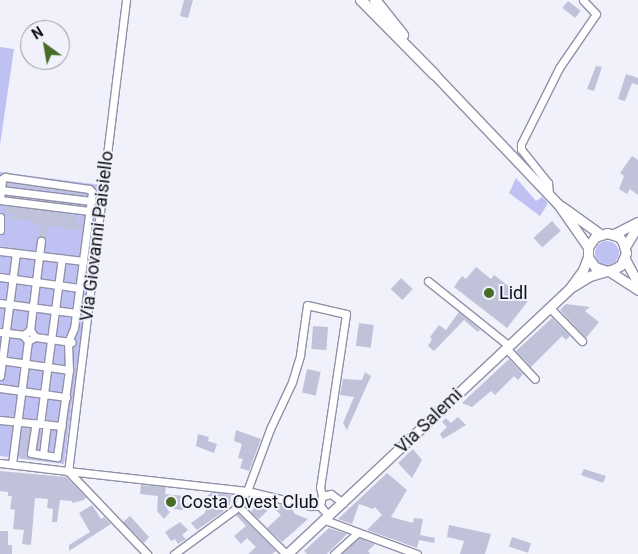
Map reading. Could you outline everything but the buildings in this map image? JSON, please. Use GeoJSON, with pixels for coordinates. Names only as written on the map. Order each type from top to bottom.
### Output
{"type":"FeatureCollection","features":[{"type":"Feature","properties":{"kind":"highway"},"geometry":{"type":"LineString","coordinates":[[361,0],[436,75]]}},
{"type":"Feature","properties":{"kind":"highway"},"geometry":{"type":"LineString","coordinates":[[368,0],[436,75]]}},
{"type":"Feature","properties":{"kind":"highway"},"geometry":{"type":"LineString","coordinates":[[376,0],[436,75]]}},
{"type":"Feature","properties":{"kind":"main road"},"geometry":{"type":"LineString","coordinates":[[436,75],[558,204],[588,252],[595,267],[608,271],[638,290]]}},
{"type":"Feature","properties":{"kind":"main road"},"geometry":{"type":"LineString","coordinates":[[558,204],[600,234]]}},
{"type":"Feature","properties":{"kind":"main road"},"geometry":{"type":"LineString","coordinates":[[570,288],[583,270],[595,237],[600,234],[614,234],[638,223]]}},
{"type":"Feature","properties":{"kind":"main road"},"geometry":{"type":"LineString","coordinates":[[625,247],[638,223]]}},
{"type":"Feature","properties":{"kind":"main road"},"geometry":{"type":"LineString","coordinates":[[614,234],[623,242],[625,259],[638,283]]}},
{"type":"Feature","properties":{"kind":"main road"},"geometry":{"type":"LineString","coordinates":[[570,288],[590,276],[618,268],[625,259]]}},
{"type":"Feature","properties":{"kind":"main road","name":"Via Salemi"},"geometry":{"type":"LineString","coordinates":[[288,553],[570,288]]}},
{"type":"Feature","properties":{"kind":"street","name":"Via Giovanni Paisiello"},"geometry":{"type":"LineString","coordinates":[[68,471],[76,343],[126,0]]}},
{"type":"Feature","properties":{"kind":"street"},"geometry":{"type":"LineString","coordinates":[[549,194],[548,183],[521,149],[521,144],[559,68],[596,14],[584,0]]}},
{"type":"Feature","properties":{"kind":"street"},"geometry":{"type":"LineString","coordinates":[[41,424],[31,453],[57,457],[69,370],[76,343],[74,328],[92,192],[89,189],[5,177],[0,199],[89,211]]}},
{"type":"Feature","properties":{"kind":"street"},"geometry":{"type":"LineString","coordinates":[[1,190],[91,201]]}},
{"type":"Feature","properties":{"kind":"street"},"geometry":{"type":"LineString","coordinates":[[0,217],[0,230]]}},
{"type":"Feature","properties":{"kind":"street"},"geometry":{"type":"LineString","coordinates":[[12,464],[41,241]]}},
{"type":"Feature","properties":{"kind":"street"},"geometry":{"type":"LineString","coordinates":[[0,251],[82,261]]}},
{"type":"Feature","properties":{"kind":"street"},"geometry":{"type":"LineString","coordinates":[[0,376],[2,332],[10,305],[16,253]]}},
{"type":"Feature","properties":{"kind":"street"},"geometry":{"type":"LineString","coordinates":[[43,455],[41,424],[50,339],[62,258]]}},
{"type":"Feature","properties":{"kind":"street"},"geometry":{"type":"LineString","coordinates":[[0,277],[79,288]]}},
{"type":"Feature","properties":{"kind":"street"},"geometry":{"type":"LineString","coordinates":[[428,281],[508,347],[535,379]]}},
{"type":"Feature","properties":{"kind":"street"},"geometry":{"type":"LineString","coordinates":[[0,303],[76,314]]}},
{"type":"Feature","properties":{"kind":"street"},"geometry":{"type":"LineString","coordinates":[[174,554],[221,520],[248,491],[270,429],[295,373],[300,355],[307,305],[346,314],[320,487],[322,496],[319,500],[320,506],[327,518],[357,533],[399,552],[417,554]]}},
{"type":"Feature","properties":{"kind":"street"},"geometry":{"type":"LineString","coordinates":[[550,308],[582,341]]}},
{"type":"Feature","properties":{"kind":"street"},"geometry":{"type":"LineString","coordinates":[[2,332],[29,338],[76,343]]}},
{"type":"Feature","properties":{"kind":"street"},"geometry":{"type":"LineString","coordinates":[[1,360],[69,370]]}},
{"type":"Feature","properties":{"kind":"street"},"geometry":{"type":"LineString","coordinates":[[0,388],[66,397]]}},
{"type":"Feature","properties":{"kind":"street"},"geometry":{"type":"LineString","coordinates":[[0,420],[62,426]]}},
{"type":"Feature","properties":{"kind":"street"},"geometry":{"type":"LineString","coordinates":[[0,463],[248,491],[311,506],[320,506]]}},
{"type":"Feature","properties":{"kind":"street"},"geometry":{"type":"LineString","coordinates":[[68,471],[147,554]]}},
{"type":"Feature","properties":{"kind":"street"},"geometry":{"type":"LineString","coordinates":[[322,496],[331,494],[343,503]]}},
{"type":"Feature","properties":{"kind":"street"},"geometry":{"type":"LineString","coordinates":[[237,505],[288,553]]}},
{"type":"Feature","properties":{"kind":"street"},"geometry":{"type":"LineString","coordinates":[[334,554],[357,533]]}},
{"type":"Feature","properties":{"kind":"shaded area"},"geometry":{"type":"Polygon","coordinates":[[[0,47],[14,49],[0,145],[0,47]]]}},
{"type":"Feature","properties":{"kind":"shaded area"},"geometry":{"type":"Polygon","coordinates":[[[0,172],[101,185],[64,464],[0,456],[0,172]]]}},
{"type":"Feature","properties":{"kind":"shaded area"},"geometry":{"type":"Polygon","coordinates":[[[516,178],[536,201],[542,197],[547,202],[540,216],[509,193],[516,178]]]}},
{"type":"Feature","properties":{"kind":"shaded area"},"geometry":{"type":"Polygon","coordinates":[[[607,241],[616,244],[619,253],[616,262],[607,265],[598,262],[595,253],[598,244],[607,241]]]}},
{"type":"Feature","properties":{"kind":"place","name":"Lidl"},"geometry":{"type":"Point","coordinates":[489,293]}},
{"type":"Feature","properties":{"kind":"place","name":"Costa Ovest Club"},"geometry":{"type":"Point","coordinates":[171,502]}}]}
